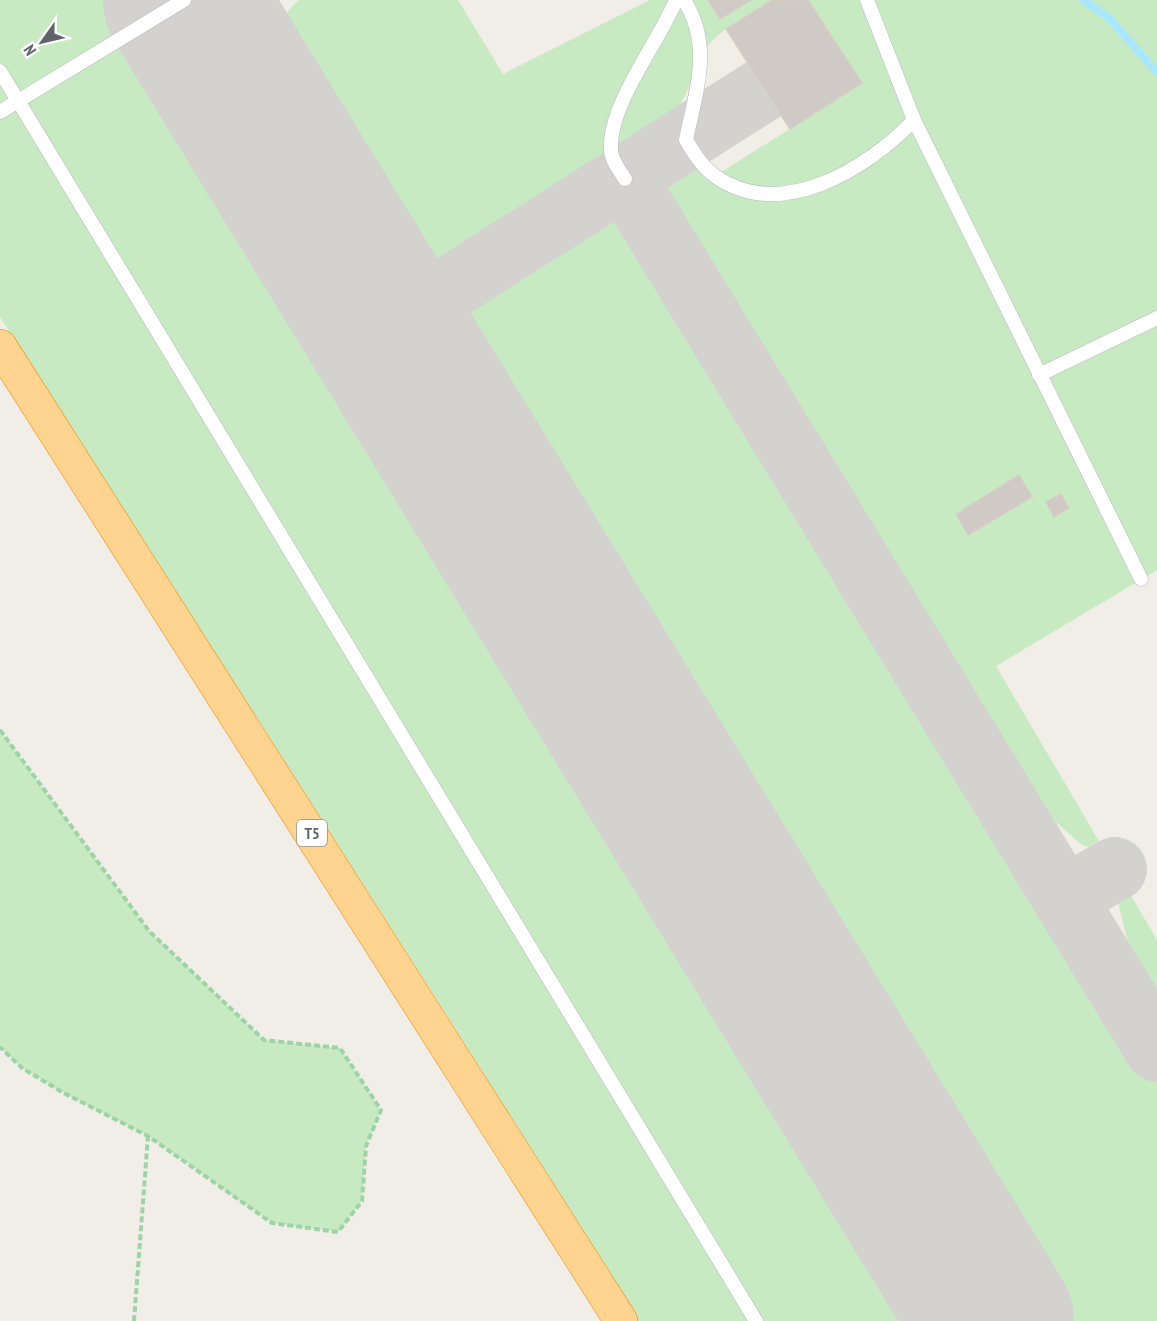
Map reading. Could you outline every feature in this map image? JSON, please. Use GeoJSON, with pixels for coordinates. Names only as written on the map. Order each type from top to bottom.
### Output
{"type":"FeatureCollection","features":[{"type":"Feature","properties":{"kind":"highway","name":"T5"},"geometry":{"type":"LineString","coordinates":[[0,346],[621,1321]]}},
{"type":"Feature","properties":{"kind":"lane"},"geometry":{"type":"LineString","coordinates":[[0,112],[184,0]]}},
{"type":"Feature","properties":{"kind":"lane"},"geometry":{"type":"LineString","coordinates":[[625,179],[612,156],[612,136],[626,94],[675,0]]}},
{"type":"Feature","properties":{"kind":"lane"},"geometry":{"type":"LineString","coordinates":[[684,0],[697,24],[702,44],[686,140],[702,164],[727,183],[757,192],[774,193],[828,182],[873,157],[914,120]]}},
{"type":"Feature","properties":{"kind":"lane"},"geometry":{"type":"LineString","coordinates":[[867,0],[914,120],[1141,579]]}},
{"type":"Feature","properties":{"kind":"lane"},"geometry":{"type":"LineString","coordinates":[[0,71],[756,1321]]}},
{"type":"Feature","properties":{"kind":"lane"},"geometry":{"type":"LineString","coordinates":[[1039,375],[1157,318]]}},
{"type":"Feature","properties":{"kind":"path"},"geometry":{"type":"LineString","coordinates":[[0,730],[148,931],[264,1040],[340,1048],[381,1110],[366,1146],[362,1201],[338,1232],[272,1223],[148,1137],[62,1092],[22,1068],[0,1047]]}},
{"type":"Feature","properties":{"kind":"path"},"geometry":{"type":"LineString","coordinates":[[134,1321],[148,1137]]}},
{"type":"Feature","properties":{"kind":"green space"},"geometry":{"type":"Polygon","coordinates":[[[0,0],[119,0],[927,1321],[637,1321],[468,1048],[0,317],[0,0]]]}},
{"type":"Feature","properties":{"kind":"green space"},"geometry":{"type":"Polygon","coordinates":[[[299,0],[458,0],[503,74],[650,0],[772,0],[734,23],[709,44],[699,61],[682,102],[671,115],[462,249],[436,260],[407,262],[285,63],[281,45],[281,28],[286,14],[299,0]]]}},
{"type":"Feature","properties":{"kind":"green space"},"geometry":{"type":"Polygon","coordinates":[[[808,0],[1157,0],[1157,570],[996,666],[1099,841],[1088,847],[1082,845],[1015,786],[659,212],[653,195],[702,164],[715,176],[861,84],[808,0]]]}},
{"type":"Feature","properties":{"kind":"green space"},"geometry":{"type":"Polygon","coordinates":[[[625,214],[637,225],[1157,1076],[1157,1321],[1055,1321],[449,330],[474,307],[625,214]]]}},
{"type":"Feature","properties":{"kind":"green space"},"geometry":{"type":"Polygon","coordinates":[[[0,730],[149,931],[264,1040],[340,1048],[381,1110],[366,1146],[362,1201],[338,1232],[272,1223],[148,1136],[62,1092],[22,1068],[0,1047],[0,730]]]}},
{"type":"Feature","properties":{"kind":"green space"},"geometry":{"type":"Polygon","coordinates":[[[1130,894],[1157,940],[1157,1021],[1140,994],[1119,906],[1120,900],[1130,894]]]}},
{"type":"Feature","properties":{"kind":"building"},"geometry":{"type":"Polygon","coordinates":[[[708,0],[751,0],[720,19],[708,0]]]}},
{"type":"Feature","properties":{"kind":"building"},"geometry":{"type":"Polygon","coordinates":[[[772,0],[808,0],[862,83],[790,129],[726,29],[772,0]]]}},
{"type":"Feature","properties":{"kind":"building"},"geometry":{"type":"Polygon","coordinates":[[[1019,475],[1032,497],[968,535],[956,514],[1019,475]]]}},
{"type":"Feature","properties":{"kind":"building"},"geometry":{"type":"Polygon","coordinates":[[[1061,494],[1069,508],[1054,517],[1046,502],[1061,494]]]}},
{"type":"Feature","properties":{"kind":"waterway"},"geometry":{"type":"LineString","coordinates":[[1083,0],[1108,17],[1157,72]]}},
{"type":"Feature","properties":{"kind":"taxiway"},"geometry":{"type":"LineString","coordinates":[[200,27],[241,0]]}},
{"type":"Feature","properties":{"kind":"taxiway"},"geometry":{"type":"LineString","coordinates":[[385,329],[764,89]]}},
{"type":"Feature","properties":{"kind":"taxiway"},"geometry":{"type":"LineString","coordinates":[[625,179],[1157,1050]]}},
{"type":"Feature","properties":{"kind":"taxiway"},"geometry":{"type":"LineString","coordinates":[[1064,898],[1115,869]]}},
{"type":"Feature","properties":{"kind":"runway"},"geometry":{"type":"LineString","coordinates":[[184,0],[993,1321]]}}]}
